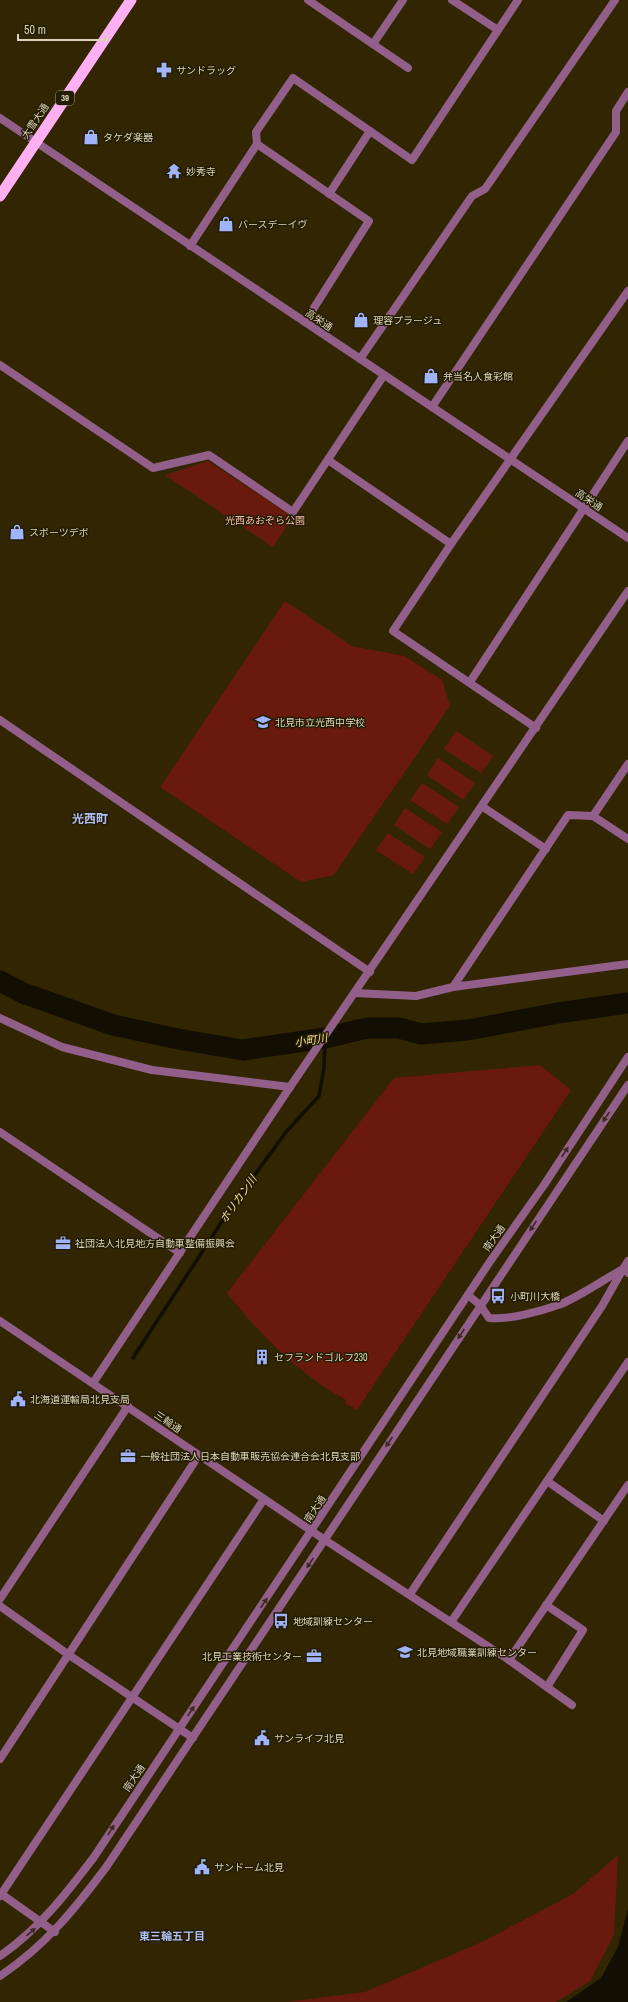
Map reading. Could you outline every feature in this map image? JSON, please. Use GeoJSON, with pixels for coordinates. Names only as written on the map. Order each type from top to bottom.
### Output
{"type":"FeatureCollection","features":[{"type":"Feature","properties":{"kind":"highway","name":"大雪大通"},"geometry":{"type":"LineString","coordinates":[[0,196],[131,0]]}},
{"type":"Feature","properties":{"kind":"street"},"geometry":{"type":"LineString","coordinates":[[308,0],[408,68]]}},
{"type":"Feature","properties":{"kind":"street"},"geometry":{"type":"LineString","coordinates":[[373,44],[403,0]]}},
{"type":"Feature","properties":{"kind":"street"},"geometry":{"type":"LineString","coordinates":[[452,0],[498,30]]}},
{"type":"Feature","properties":{"kind":"street"},"geometry":{"type":"LineString","coordinates":[[190,246],[257,144],[256,132],[293,78],[412,160],[518,0]]}},
{"type":"Feature","properties":{"kind":"street"},"geometry":{"type":"LineString","coordinates":[[360,359],[472,196],[485,189],[615,0]]}},
{"type":"Feature","properties":{"kind":"street"},"geometry":{"type":"LineString","coordinates":[[432,407],[616,132],[616,111],[628,92]]}},
{"type":"Feature","properties":{"kind":"street","name":"高栄通"},"geometry":{"type":"LineString","coordinates":[[0,118],[628,538]]}},
{"type":"Feature","properties":{"kind":"street"},"geometry":{"type":"LineString","coordinates":[[329,194],[370,131]]}},
{"type":"Feature","properties":{"kind":"street"},"geometry":{"type":"LineString","coordinates":[[257,144],[369,221],[305,322]]}},
{"type":"Feature","properties":{"kind":"street"},"geometry":{"type":"LineString","coordinates":[[536,728],[393,631],[451,544],[628,291]]}},
{"type":"Feature","properties":{"kind":"street"},"geometry":{"type":"LineString","coordinates":[[0,365],[153,468],[208,455],[293,512],[384,375]]}},
{"type":"Feature","properties":{"kind":"street"},"geometry":{"type":"LineString","coordinates":[[470,682],[628,441]]}},
{"type":"Feature","properties":{"kind":"street"},"geometry":{"type":"LineString","coordinates":[[328,460],[451,544]]}},
{"type":"Feature","properties":{"kind":"street"},"geometry":{"type":"LineString","coordinates":[[93,1383],[290,1087],[483,807],[628,591]]}},
{"type":"Feature","properties":{"kind":"street"},"geometry":{"type":"LineString","coordinates":[[0,720],[370,972]]}},
{"type":"Feature","properties":{"kind":"street"},"geometry":{"type":"LineString","coordinates":[[593,816],[628,764]]}},
{"type":"Feature","properties":{"kind":"street"},"geometry":{"type":"LineString","coordinates":[[483,807],[546,848]]}},
{"type":"Feature","properties":{"kind":"street"},"geometry":{"type":"LineString","coordinates":[[454,987],[568,815],[593,816],[628,839]]}},
{"type":"Feature","properties":{"kind":"street"},"geometry":{"type":"LineString","coordinates":[[355,993],[416,996],[454,987],[628,964]]}},
{"type":"Feature","properties":{"kind":"street"},"geometry":{"type":"LineString","coordinates":[[0,1018],[62,1047],[152,1070],[290,1087]]}},
{"type":"Feature","properties":{"kind":"street","name":"南大通"},"geometry":{"type":"LineString","coordinates":[[0,1956],[42,1922],[94,1857],[628,1057]]}},
{"type":"Feature","properties":{"kind":"street"},"geometry":{"type":"LineString","coordinates":[[0,1976],[16,1966],[55,1932],[108,1866],[480,1305],[628,1085]]}},
{"type":"Feature","properties":{"kind":"street"},"geometry":{"type":"LineString","coordinates":[[0,1132],[180,1253]]}},
{"type":"Feature","properties":{"kind":"street"},"geometry":{"type":"LineString","coordinates":[[410,1594],[625,1271],[628,1261]]}},
{"type":"Feature","properties":{"kind":"street"},"geometry":{"type":"LineString","coordinates":[[468,1295],[480,1305],[489,1318],[498,1319],[562,1304],[625,1271]]}},
{"type":"Feature","properties":{"kind":"street","name":"三輪通"},"geometry":{"type":"LineString","coordinates":[[0,1321],[325,1540],[410,1594],[509,1660],[572,1705]]}},
{"type":"Feature","properties":{"kind":"street"},"geometry":{"type":"LineString","coordinates":[[451,1622],[628,1362]]}},
{"type":"Feature","properties":{"kind":"street"},"geometry":{"type":"LineString","coordinates":[[0,1599],[128,1406]]}},
{"type":"Feature","properties":{"kind":"street"},"geometry":{"type":"LineString","coordinates":[[0,1758],[199,1455]]}},
{"type":"Feature","properties":{"kind":"street"},"geometry":{"type":"LineString","coordinates":[[547,1482],[604,1521]]}},
{"type":"Feature","properties":{"kind":"street"},"geometry":{"type":"LineString","coordinates":[[509,1660],[628,1485]]}},
{"type":"Feature","properties":{"kind":"street"},"geometry":{"type":"LineString","coordinates":[[55,1932],[0,1894],[133,1698],[264,1499]]}},
{"type":"Feature","properties":{"kind":"street"},"geometry":{"type":"LineString","coordinates":[[546,1605],[583,1630],[546,1687]]}},
{"type":"Feature","properties":{"kind":"street"},"geometry":{"type":"LineString","coordinates":[[0,1606],[69,1655],[193,1738]]}},
{"type":"Feature","properties":{"kind":"green space","name":"光西あおぞら公園"},"geometry":{"type":"Polygon","coordinates":[[[208,461],[293,517],[273,547],[165,475],[208,461]]]}},
{"type":"Feature","properties":{"kind":"green space"},"geometry":{"type":"Polygon","coordinates":[[[285,601],[352,646],[404,656],[442,680],[450,706],[334,875],[301,882],[160,787],[285,601]]]}},
{"type":"Feature","properties":{"kind":"green space"},"geometry":{"type":"Polygon","coordinates":[[[456,731],[493,756],[481,773],[444,749],[456,731]]]}},
{"type":"Feature","properties":{"kind":"green space"},"geometry":{"type":"Polygon","coordinates":[[[438,758],[475,783],[463,800],[427,775],[438,758]]]}},
{"type":"Feature","properties":{"kind":"green space"},"geometry":{"type":"Polygon","coordinates":[[[422,783],[459,807],[447,824],[410,800],[422,783]]]}},
{"type":"Feature","properties":{"kind":"green space"},"geometry":{"type":"Polygon","coordinates":[[[405,808],[442,832],[430,849],[394,825],[405,808]]]}},
{"type":"Feature","properties":{"kind":"green space"},"geometry":{"type":"Polygon","coordinates":[[[388,833],[425,857],[413,874],[376,850],[388,833]]]}},
{"type":"Feature","properties":{"kind":"green space"},"geometry":{"type":"Polygon","coordinates":[[[540,1065],[571,1090],[357,1410],[345,1403],[346,1400],[296,1366],[267,1339],[227,1293],[394,1078],[540,1065]]]}},
{"type":"Feature","properties":{"kind":"green space"},"geometry":{"type":"Polygon","coordinates":[[[618,1855],[614,1935],[590,1981],[556,2002],[286,2002],[365,1992],[484,1941],[573,1894],[618,1855]]]}},
{"type":"Feature","properties":{"kind":"shaded area"},"geometry":{"type":"Polygon","coordinates":[[[628,1909],[628,2002],[566,2002],[601,1978],[618,1947],[628,1909]]]}},
{"type":"Feature","properties":{"kind":"waterway","name":"小町川"},"geometry":{"type":"LineString","coordinates":[[0,981],[23,993],[113,1025],[178,1039],[243,1050],[325,1038],[367,1028],[399,1028],[421,1034],[468,1030],[558,1013],[628,1003]]}},
{"type":"Feature","properties":{"kind":"waterway","name":"ホリカン川"},"geometry":{"type":"LineString","coordinates":[[133,1358],[230,1209],[286,1132],[319,1096],[324,1068],[325,1039]]}},
{"type":"Feature","properties":{"kind":"place","name":"サンドラッグ"},"geometry":{"type":"Point","coordinates":[164,70]}},
{"type":"Feature","properties":{"kind":"place","name":"タケダ楽器"},"geometry":{"type":"Point","coordinates":[91,137]}},
{"type":"Feature","properties":{"kind":"place","name":"妙秀寺"},"geometry":{"type":"Point","coordinates":[174,171]}},
{"type":"Feature","properties":{"kind":"place","name":"バースデーイヴ"},"geometry":{"type":"Point","coordinates":[226,224]}},
{"type":"Feature","properties":{"kind":"place","name":"理容プラージュ"},"geometry":{"type":"Point","coordinates":[361,320]}},
{"type":"Feature","properties":{"kind":"place","name":"弁当名人食彩館"},"geometry":{"type":"Point","coordinates":[431,376]}},
{"type":"Feature","properties":{"kind":"place","name":"スポーツデポ"},"geometry":{"type":"Point","coordinates":[17,532]}},
{"type":"Feature","properties":{"kind":"place","name":"北見市立光西中学校"},"geometry":{"type":"Point","coordinates":[263,722]}},
{"type":"Feature","properties":{"kind":"place","name":"社団法人北見地方自動車整備振興会"},"geometry":{"type":"Point","coordinates":[63,1243]}},
{"type":"Feature","properties":{"kind":"place","name":"小町川大橋"},"geometry":{"type":"Point","coordinates":[498,1296]}},
{"type":"Feature","properties":{"kind":"place","name":"セフランドゴルフ230"},"geometry":{"type":"Point","coordinates":[262,1357]}},
{"type":"Feature","properties":{"kind":"place","name":"北海道運輸局北見支局"},"geometry":{"type":"Point","coordinates":[18,1399]}},
{"type":"Feature","properties":{"kind":"place","name":"一般社団法人日本自動車販売協会連合会北見支部"},"geometry":{"type":"Point","coordinates":[128,1456]}},
{"type":"Feature","properties":{"kind":"place","name":"地域訓練センター"},"geometry":{"type":"Point","coordinates":[281,1621]}},
{"type":"Feature","properties":{"kind":"place","name":"北見地域職業訓練センター"},"geometry":{"type":"Point","coordinates":[405,1652]}},
{"type":"Feature","properties":{"kind":"place","name":"北見工業技術センター"},"geometry":{"type":"Point","coordinates":[314,1656]}},
{"type":"Feature","properties":{"kind":"place","name":"サンライフ北見"},"geometry":{"type":"Point","coordinates":[262,1738]}},
{"type":"Feature","properties":{"kind":"place","name":"サンドーム北見"},"geometry":{"type":"Point","coordinates":[202,1867]}},
{"type":"Feature","properties":{"kind":"district","name":"光西町"},"geometry":{"type":"Point","coordinates":[90,819]}},
{"type":"Feature","properties":{"kind":"district","name":"東三輪五丁目"},"geometry":{"type":"Point","coordinates":[172,1936]}}]}
